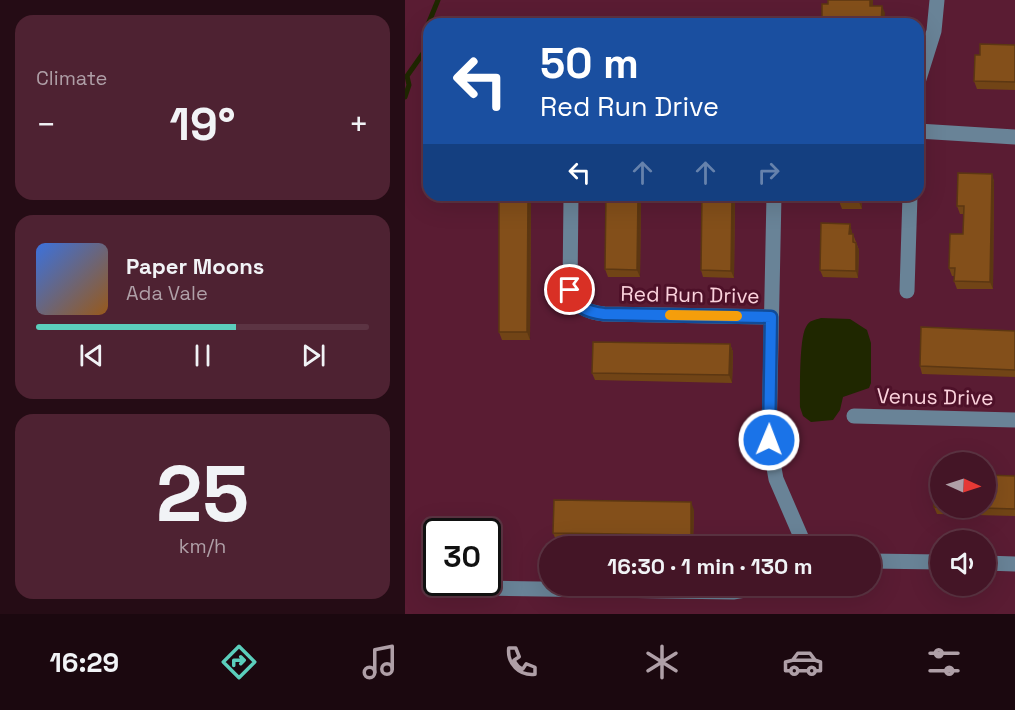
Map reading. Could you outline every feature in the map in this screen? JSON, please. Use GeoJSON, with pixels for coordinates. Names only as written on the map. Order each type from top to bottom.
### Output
{"type":"FeatureCollection","features":[{"type":"Feature","properties":{"kind":"street"},"geometry":{"type":"LineString","coordinates":[[924,64],[935,31],[937,0]]}},
{"type":"Feature","properties":{"kind":"street"},"geometry":{"type":"LineString","coordinates":[[924,131],[1015,137]]}},
{"type":"Feature","properties":{"kind":"street","name":"Red Run Drive"},"geometry":{"type":"LineString","coordinates":[[571,201],[570,290],[572,297],[583,309],[604,314],[771,317]]}},
{"type":"Feature","properties":{"kind":"street"},"geometry":{"type":"LineString","coordinates":[[774,201],[771,463],[801,536]]}},
{"type":"Feature","properties":{"kind":"street"},"geometry":{"type":"LineString","coordinates":[[907,291],[910,201]]}},
{"type":"Feature","properties":{"kind":"street","name":"Venus Drive"},"geometry":{"type":"LineString","coordinates":[[854,416],[1015,420]]}},
{"type":"Feature","properties":{"kind":"street"},"geometry":{"type":"LineString","coordinates":[[881,561],[930,562]]}},
{"type":"Feature","properties":{"kind":"street"},"geometry":{"type":"LineString","coordinates":[[996,563],[1015,564]]}},
{"type":"Feature","properties":{"kind":"street"},"geometry":{"type":"LineString","coordinates":[[501,588],[539,589]]}},
{"type":"Feature","properties":{"kind":"shaded area"},"geometry":{"type":"Polygon","coordinates":[[[821,318],[850,319],[867,330],[871,343],[871,383],[869,388],[843,397],[840,410],[833,420],[811,422],[803,416],[800,407],[801,353],[807,325],[821,318]]]}},
{"type":"Feature","properties":{"kind":"building"},"geometry":{"type":"Polygon","coordinates":[[[828,0],[870,0],[870,6],[882,6],[881,18],[822,18],[822,4],[828,4],[828,0]]]}},
{"type":"Feature","properties":{"kind":"building"},"geometry":{"type":"Polygon","coordinates":[[[980,44],[1015,45],[1015,82],[974,81],[975,55],[980,55],[980,44]]]}},
{"type":"Feature","properties":{"kind":"building"},"geometry":{"type":"Polygon","coordinates":[[[958,173],[992,174],[990,282],[954,281],[955,268],[949,268],[950,234],[963,234],[964,206],[957,206],[958,173]]]}},
{"type":"Feature","properties":{"kind":"building"},"geometry":{"type":"Polygon","coordinates":[[[499,201],[528,201],[527,332],[499,332],[499,201]]]}},
{"type":"Feature","properties":{"kind":"building"},"geometry":{"type":"Polygon","coordinates":[[[606,201],[638,201],[637,270],[605,269],[606,201]]]}},
{"type":"Feature","properties":{"kind":"building"},"geometry":{"type":"Polygon","coordinates":[[[702,201],[732,201],[731,271],[701,270],[702,201]]]}},
{"type":"Feature","properties":{"kind":"building"},"geometry":{"type":"Polygon","coordinates":[[[821,223],[850,224],[849,234],[853,234],[853,242],[856,243],[856,271],[820,270],[821,223]]]}},
{"type":"Feature","properties":{"kind":"building"},"geometry":{"type":"Polygon","coordinates":[[[921,327],[1015,331],[1015,370],[920,366],[921,327]]]}},
{"type":"Feature","properties":{"kind":"building"},"geometry":{"type":"Polygon","coordinates":[[[593,342],[730,344],[729,375],[592,373],[593,342]]]}},
{"type":"Feature","properties":{"kind":"building"},"geometry":{"type":"Polygon","coordinates":[[[996,475],[1015,476],[1015,509],[996,508],[996,475]]]}},
{"type":"Feature","properties":{"kind":"building"},"geometry":{"type":"Polygon","coordinates":[[[554,500],[691,502],[691,535],[553,533],[554,500]]]}},
{"type":"Feature","properties":{"kind":"waterway"},"geometry":{"type":"LineString","coordinates":[[431,18],[438,0]]}},
{"type":"Feature","properties":{"kind":"waterway"},"geometry":{"type":"LineString","coordinates":[[405,97],[409,85],[407,76],[423,53]]}},
{"type":"Feature","properties":{"kind":"slow traffic"},"geometry":{"type":"LineString","coordinates":[[670,315],[737,316]]}},
{"type":"Feature","properties":{"kind":"route"},"geometry":{"type":"LineString","coordinates":[[570,290],[577,304],[592,313],[771,317],[769,440]]}}]}
